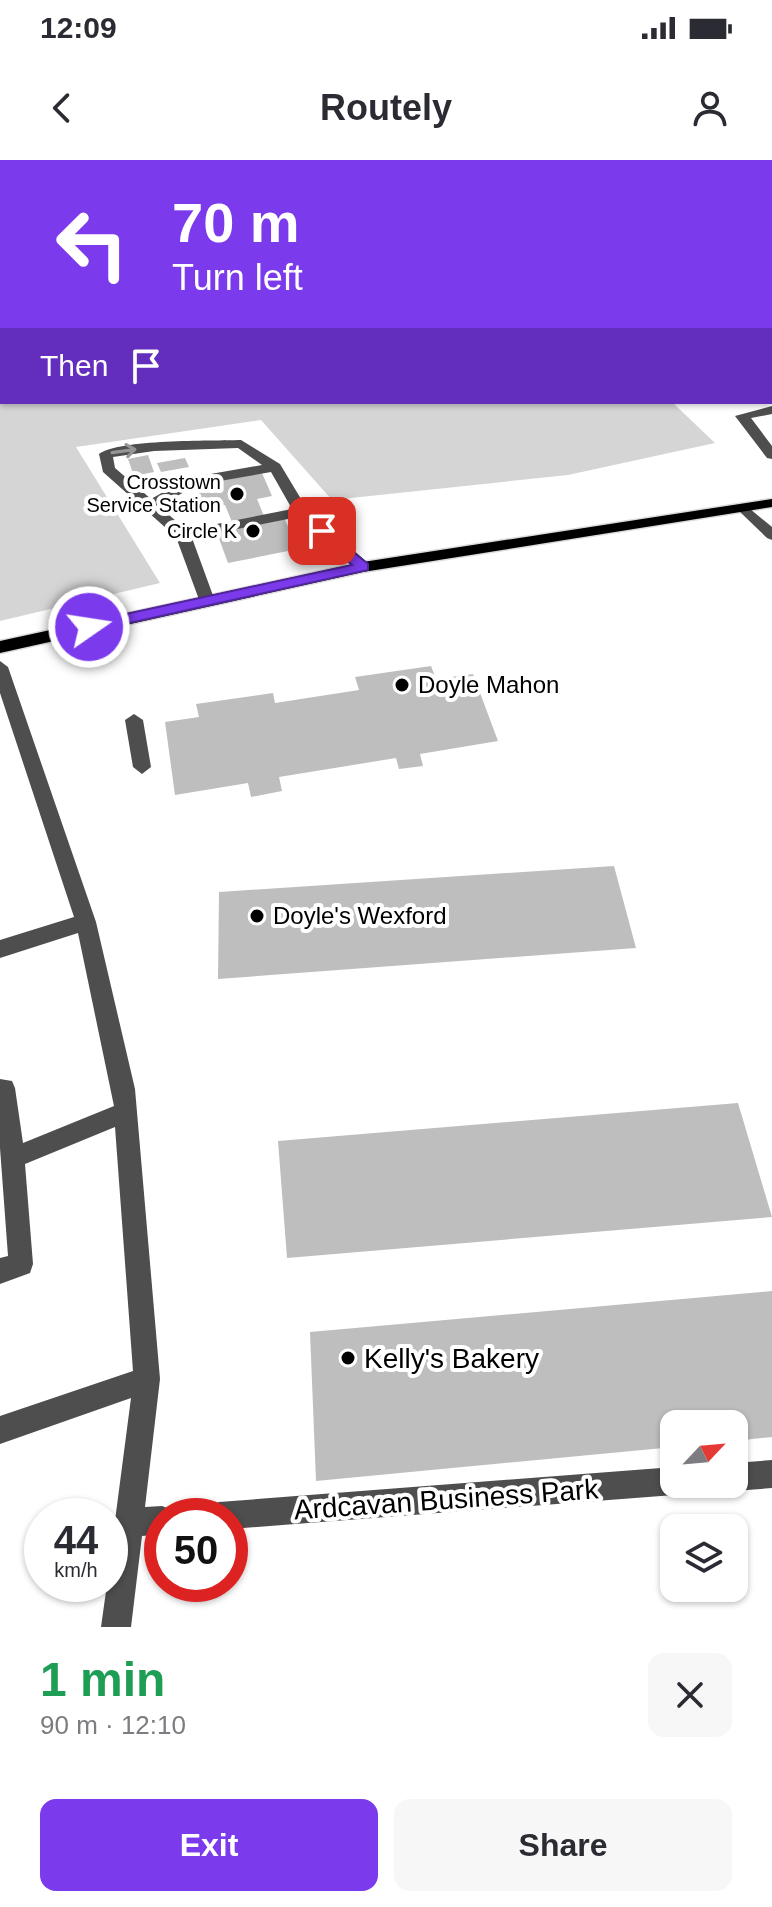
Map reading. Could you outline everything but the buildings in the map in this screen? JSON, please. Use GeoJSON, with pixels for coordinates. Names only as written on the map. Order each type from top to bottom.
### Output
{"type":"FeatureCollection","features":[{"type":"Feature","properties":{"kind":"main road"},"geometry":{"type":"LineString","coordinates":[[0,647],[363,567],[772,503]]}},
{"type":"Feature","properties":{"kind":"street"},"geometry":{"type":"LineString","coordinates":[[772,410],[742,416],[772,455]]}},
{"type":"Feature","properties":{"kind":"street"},"geometry":{"type":"LineString","coordinates":[[207,601],[183,535],[108,469],[106,454],[154,447],[241,444],[275,467],[301,512],[363,567]]}},
{"type":"Feature","properties":{"kind":"street"},"geometry":{"type":"LineString","coordinates":[[149,506],[193,481],[275,467]]}},
{"type":"Feature","properties":{"kind":"street"},"geometry":{"type":"LineString","coordinates":[[744,508],[772,535]]}},
{"type":"Feature","properties":{"kind":"street"},"geometry":{"type":"LineString","coordinates":[[183,535],[301,512]]}},
{"type":"Feature","properties":{"kind":"street"},"geometry":{"type":"LineString","coordinates":[[0,667],[86,922],[124,1089],[147,1379],[116,1627]]}},
{"type":"Feature","properties":{"kind":"street"},"geometry":{"type":"LineString","coordinates":[[134,720],[142,767]]}},
{"type":"Feature","properties":{"kind":"street"},"geometry":{"type":"LineString","coordinates":[[0,949],[86,922]]}},
{"type":"Feature","properties":{"kind":"street"},"geometry":{"type":"LineString","coordinates":[[0,1089],[4,1088],[13,1158],[21,1264],[0,1271]]}},
{"type":"Feature","properties":{"kind":"street"},"geometry":{"type":"LineString","coordinates":[[13,1158],[126,1112]]}},
{"type":"Feature","properties":{"kind":"street"},"geometry":{"type":"LineString","coordinates":[[0,1430],[147,1379]]}},
{"type":"Feature","properties":{"kind":"street"},"geometry":{"type":"LineString","coordinates":[[748,1476],[772,1474]]}},
{"type":"Feature","properties":{"kind":"street","name":"Ardcavan Business Park"},"geometry":{"type":"LineString","coordinates":[[248,1514],[660,1482]]}},
{"type":"Feature","properties":{"kind":"street"},"geometry":{"type":"LineString","coordinates":[[129,1523],[144,1522]]}},
{"type":"Feature","properties":{"kind":"shaded area"},"geometry":{"type":"Polygon","coordinates":[[[0,404],[674,404],[715,443],[568,475],[332,500],[261,420],[76,447],[160,583],[0,621],[0,404]]]}},
{"type":"Feature","properties":{"kind":"place","name":"Crosstown Service Station"},"geometry":{"type":"Point","coordinates":[237,494]}},
{"type":"Feature","properties":{"kind":"place","name":"Circle K"},"geometry":{"type":"Point","coordinates":[253,531]}},
{"type":"Feature","properties":{"kind":"place","name":"Doyle Mahon"},"geometry":{"type":"Point","coordinates":[402,685]}},
{"type":"Feature","properties":{"kind":"place","name":"Doyle's Wexford"},"geometry":{"type":"Point","coordinates":[257,916]}},
{"type":"Feature","properties":{"kind":"place","name":"Kelly's Bakery"},"geometry":{"type":"Point","coordinates":[348,1358]}},
{"type":"Feature","properties":{"kind":"route"},"geometry":{"type":"LineString","coordinates":[[89,627],[363,567],[322,531]]}}]}
